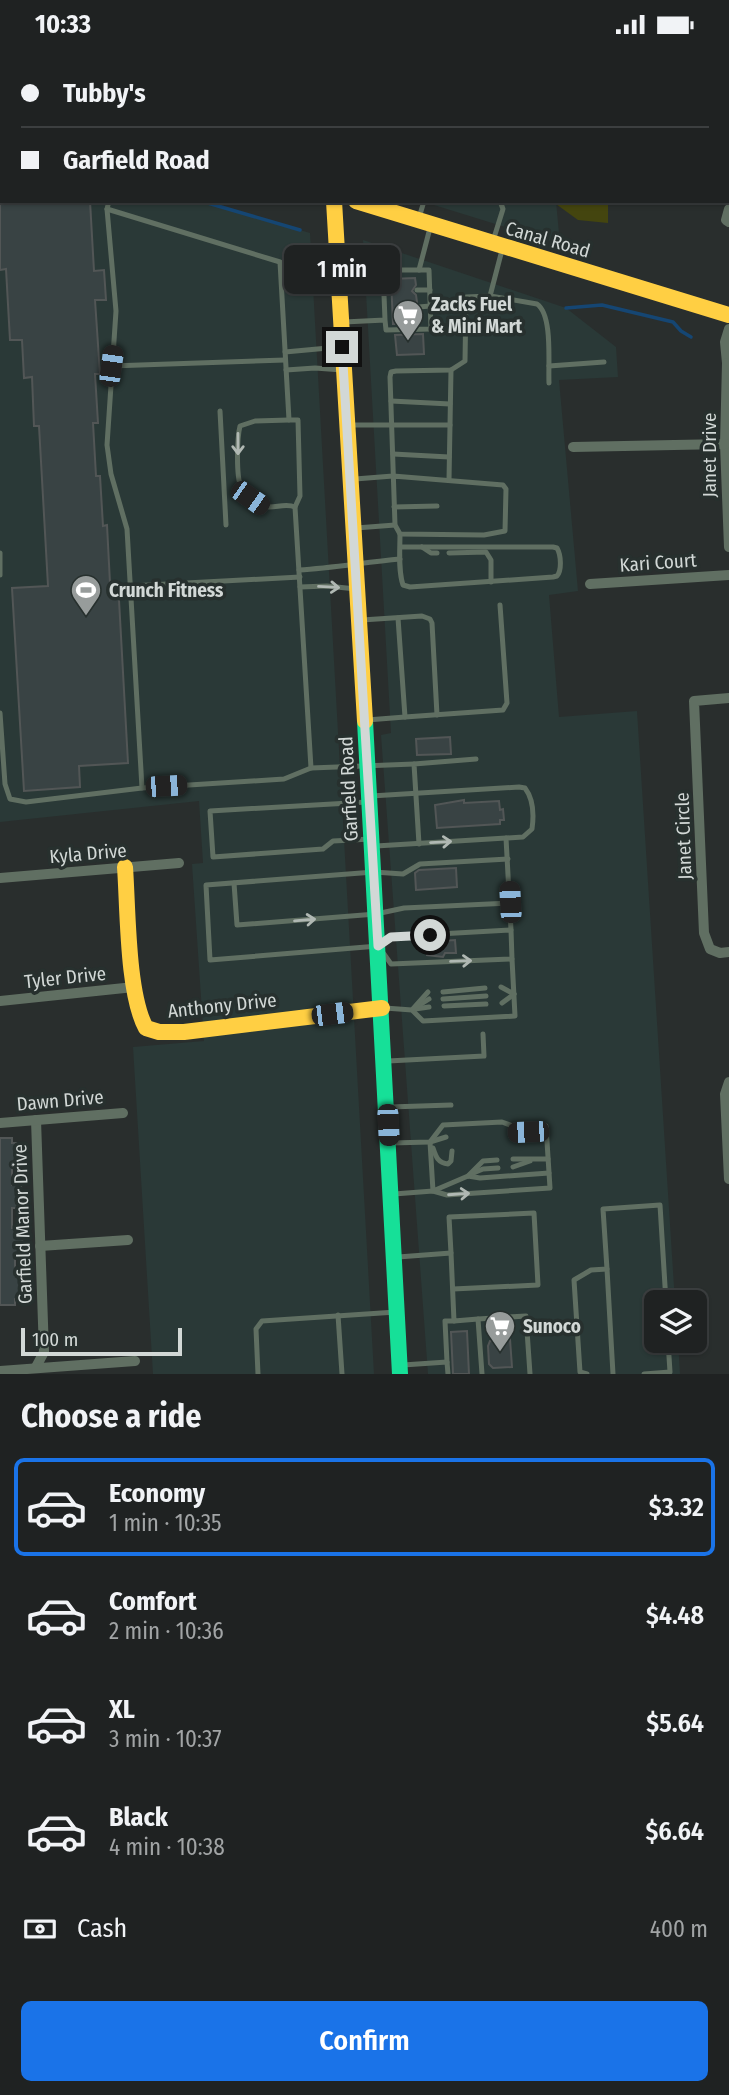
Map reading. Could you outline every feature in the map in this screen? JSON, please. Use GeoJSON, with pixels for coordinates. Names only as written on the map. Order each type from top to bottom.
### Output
{"type":"FeatureCollection","features":[{"type":"Feature","properties":{"kind":"main road","name":"Garfield Road"},"geometry":{"type":"LineString","coordinates":[[334,203],[382,1008],[400,1369]]}},
{"type":"Feature","properties":{"kind":"main road","name":"Canal Road"},"geometry":{"type":"LineString","coordinates":[[362,203],[729,315]]}},
{"type":"Feature","properties":{"kind":"main road","name":"Anthony Drive"},"geometry":{"type":"LineString","coordinates":[[125,867],[134,987],[141,1021],[146,1028],[158,1032],[184,1032],[382,1008]]}},
{"type":"Feature","properties":{"kind":"street"},"geometry":{"type":"LineString","coordinates":[[729,209],[726,220],[729,222]]}},
{"type":"Feature","properties":{"kind":"street","name":"Janet Drive"},"geometry":{"type":"LineString","coordinates":[[729,329],[725,342],[728,362],[724,444],[729,547]]}},
{"type":"Feature","properties":{"kind":"street"},"geometry":{"type":"LineString","coordinates":[[573,447],[724,444]]}},
{"type":"Feature","properties":{"kind":"street","name":"Kari Court"},"geometry":{"type":"LineString","coordinates":[[590,584],[729,575]]}},
{"type":"Feature","properties":{"kind":"street","name":"Janet Circle"},"geometry":{"type":"LineString","coordinates":[[729,698],[694,701],[704,933],[710,949],[720,953],[729,952]]}},
{"type":"Feature","properties":{"kind":"street","name":"Kyla Drive"},"geometry":{"type":"LineString","coordinates":[[0,878],[179,863]]}},
{"type":"Feature","properties":{"kind":"street","name":"Tyler Drive"},"geometry":{"type":"LineString","coordinates":[[0,1001],[134,987]]}},
{"type":"Feature","properties":{"kind":"street"},"geometry":{"type":"LineString","coordinates":[[728,1082],[725,1094],[729,1179]]}},
{"type":"Feature","properties":{"kind":"street","name":"Dawn Drive"},"geometry":{"type":"LineString","coordinates":[[0,1123],[122,1112]]}},
{"type":"Feature","properties":{"kind":"street","name":"Garfield Manor Drive"},"geometry":{"type":"LineString","coordinates":[[36,1120],[44,1352],[37,1372]]}},
{"type":"Feature","properties":{"kind":"street"},"geometry":{"type":"LineString","coordinates":[[40,1246],[128,1240]]}},
{"type":"Feature","properties":{"kind":"street"},"geometry":{"type":"LineString","coordinates":[[0,1371],[37,1372],[135,1361]]}},
{"type":"Feature","properties":{"kind":"lane"},"geometry":{"type":"LineString","coordinates":[[108,203],[116,311],[107,445],[113,483],[127,529],[142,788]]}},
{"type":"Feature","properties":{"kind":"lane"},"geometry":{"type":"LineString","coordinates":[[419,270],[424,203]]}},
{"type":"Feature","properties":{"kind":"lane"},"geometry":{"type":"LineString","coordinates":[[490,296],[503,209],[501,203]]}},
{"type":"Feature","properties":{"kind":"lane"},"geometry":{"type":"LineString","coordinates":[[107,209],[280,262],[289,421]]}},
{"type":"Feature","properties":{"kind":"lane"},"geometry":{"type":"LineString","coordinates":[[383,270],[419,270],[429,270],[431,329],[386,330],[388,309],[383,270]]}},
{"type":"Feature","properties":{"kind":"lane"},"geometry":{"type":"LineString","coordinates":[[417,291],[430,290]]}},
{"type":"Feature","properties":{"kind":"lane"},"geometry":{"type":"LineString","coordinates":[[400,547],[557,548],[560,571],[557,576],[410,587],[403,585],[401,580],[400,559],[400,547],[400,534],[395,525],[394,507],[391,372],[452,370],[464,361],[466,297],[490,296],[537,304],[542,308],[547,318],[549,383]]}},
{"type":"Feature","properties":{"kind":"lane"},"geometry":{"type":"LineString","coordinates":[[419,307],[430,306]]}},
{"type":"Feature","properties":{"kind":"lane"},"geometry":{"type":"LineString","coordinates":[[341,323],[385,320]]}},
{"type":"Feature","properties":{"kind":"lane"},"geometry":{"type":"LineString","coordinates":[[285,352],[342,347]]}},
{"type":"Feature","properties":{"kind":"lane"},"geometry":{"type":"LineString","coordinates":[[111,366],[285,360]]}},
{"type":"Feature","properties":{"kind":"lane"},"geometry":{"type":"LineString","coordinates":[[549,366],[604,362]]}},
{"type":"Feature","properties":{"kind":"lane"},"geometry":{"type":"LineString","coordinates":[[286,370],[344,370]]}},
{"type":"Feature","properties":{"kind":"lane"},"geometry":{"type":"LineString","coordinates":[[449,480],[452,370]]}},
{"type":"Feature","properties":{"kind":"lane"},"geometry":{"type":"LineString","coordinates":[[391,401],[450,404]]}},
{"type":"Feature","properties":{"kind":"lane"},"geometry":{"type":"LineString","coordinates":[[220,411],[226,525]]}},
{"type":"Feature","properties":{"kind":"lane"},"geometry":{"type":"LineString","coordinates":[[295,507],[289,504],[262,506],[250,498],[240,486],[237,436],[240,426],[255,421],[298,420],[300,496],[295,507],[312,768]]}},
{"type":"Feature","properties":{"kind":"lane"},"geometry":{"type":"LineString","coordinates":[[346,425],[450,425]]}},
{"type":"Feature","properties":{"kind":"lane"},"geometry":{"type":"LineString","coordinates":[[393,454],[449,457]]}},
{"type":"Feature","properties":{"kind":"lane"},"geometry":{"type":"LineString","coordinates":[[349,480],[393,476],[503,485],[506,489],[505,531],[485,535],[400,534]]}},
{"type":"Feature","properties":{"kind":"lane"},"geometry":{"type":"LineString","coordinates":[[394,507],[437,506]]}},
{"type":"Feature","properties":{"kind":"lane"},"geometry":{"type":"LineString","coordinates":[[352,528],[395,525]]}},
{"type":"Feature","properties":{"kind":"lane"},"geometry":{"type":"LineString","coordinates":[[421,547],[431,553],[438,553]]}},
{"type":"Feature","properties":{"kind":"lane"},"geometry":{"type":"LineString","coordinates":[[449,553],[486,552],[491,560],[491,582]]}},
{"type":"Feature","properties":{"kind":"lane"},"geometry":{"type":"LineString","coordinates":[[0,553],[0,575]]}},
{"type":"Feature","properties":{"kind":"lane"},"geometry":{"type":"LineString","coordinates":[[299,570],[400,559]]}},
{"type":"Feature","properties":{"kind":"lane"},"geometry":{"type":"LineString","coordinates":[[130,586],[300,577]]}},
{"type":"Feature","properties":{"kind":"lane"},"geometry":{"type":"LineString","coordinates":[[300,587],[357,589]]}},
{"type":"Feature","properties":{"kind":"lane"},"geometry":{"type":"LineString","coordinates":[[365,720],[498,711],[506,707],[500,605]]}},
{"type":"Feature","properties":{"kind":"lane"},"geometry":{"type":"LineString","coordinates":[[359,620],[427,617],[432,623],[437,715]]}},
{"type":"Feature","properties":{"kind":"lane"},"geometry":{"type":"LineString","coordinates":[[398,618],[405,717]]}},
{"type":"Feature","properties":{"kind":"lane"},"geometry":{"type":"LineString","coordinates":[[0,713],[5,784],[10,799],[26,802],[142,788],[284,779],[312,768],[476,759]]}},
{"type":"Feature","properties":{"kind":"lane"},"geometry":{"type":"LineString","coordinates":[[414,764],[419,844]]}},
{"type":"Feature","properties":{"kind":"lane"},"geometry":{"type":"LineString","coordinates":[[525,788],[532,804],[532,829],[523,837],[419,844],[333,841],[323,849],[213,857],[210,811],[416,793],[525,788]]}},
{"type":"Feature","properties":{"kind":"lane"},"geometry":{"type":"LineString","coordinates":[[412,1010],[423,1021],[515,1016],[506,838]]}},
{"type":"Feature","properties":{"kind":"lane"},"geometry":{"type":"LineString","coordinates":[[508,859],[420,865],[403,874],[374,872],[206,885],[210,960],[378,946],[391,937],[511,930]]}},
{"type":"Feature","properties":{"kind":"lane"},"geometry":{"type":"LineString","coordinates":[[234,883],[237,925],[376,914],[404,908],[510,902]]}},
{"type":"Feature","properties":{"kind":"lane"},"geometry":{"type":"LineString","coordinates":[[378,946],[391,964],[512,959]]}},
{"type":"Feature","properties":{"kind":"lane"},"geometry":{"type":"LineString","coordinates":[[500,987],[514,994]]}},
{"type":"Feature","properties":{"kind":"lane"},"geometry":{"type":"LineString","coordinates":[[443,992],[485,988]]}},
{"type":"Feature","properties":{"kind":"lane"},"geometry":{"type":"LineString","coordinates":[[412,1010],[428,992]]}},
{"type":"Feature","properties":{"kind":"lane"},"geometry":{"type":"LineString","coordinates":[[501,996],[514,994]]}},
{"type":"Feature","properties":{"kind":"lane"},"geometry":{"type":"LineString","coordinates":[[502,1003],[514,994]]}},
{"type":"Feature","properties":{"kind":"lane"},"geometry":{"type":"LineString","coordinates":[[486,996],[443,1003],[486,1004]]}},
{"type":"Feature","properties":{"kind":"lane"},"geometry":{"type":"LineString","coordinates":[[412,1010],[429,999]]}},
{"type":"Feature","properties":{"kind":"lane"},"geometry":{"type":"LineString","coordinates":[[382,1008],[412,1010],[429,1007]]}},
{"type":"Feature","properties":{"kind":"lane"},"geometry":{"type":"LineString","coordinates":[[384,1061],[484,1056],[483,1034]]}},
{"type":"Feature","properties":{"kind":"lane"},"geometry":{"type":"LineString","coordinates":[[387,1107],[451,1105]]}},
{"type":"Feature","properties":{"kind":"lane"},"geometry":{"type":"LineString","coordinates":[[502,1122],[518,1128],[546,1126],[550,1188],[447,1195],[433,1191],[430,1142],[443,1125],[502,1122]]}},
{"type":"Feature","properties":{"kind":"lane"},"geometry":{"type":"LineString","coordinates":[[511,1133],[546,1131]]}},
{"type":"Feature","properties":{"kind":"lane"},"geometry":{"type":"LineString","coordinates":[[388,1143],[430,1142],[446,1137]]}},
{"type":"Feature","properties":{"kind":"lane"},"geometry":{"type":"LineString","coordinates":[[430,1142],[437,1159],[442,1163],[448,1164],[452,1161],[452,1150]]}},
{"type":"Feature","properties":{"kind":"lane"},"geometry":{"type":"LineString","coordinates":[[513,1159],[548,1159]]}},
{"type":"Feature","properties":{"kind":"lane"},"geometry":{"type":"LineString","coordinates":[[468,1176],[483,1161],[497,1160]]}},
{"type":"Feature","properties":{"kind":"lane"},"geometry":{"type":"LineString","coordinates":[[513,1167],[531,1160]]}},
{"type":"Feature","properties":{"kind":"lane"},"geometry":{"type":"LineString","coordinates":[[391,1194],[433,1191],[482,1169],[498,1168]]}},
{"type":"Feature","properties":{"kind":"lane"},"geometry":{"type":"LineString","coordinates":[[468,1176],[480,1178],[549,1173]]}},
{"type":"Feature","properties":{"kind":"lane"},"geometry":{"type":"LineString","coordinates":[[613,1374],[603,1209],[660,1205],[665,1290]]}},
{"type":"Feature","properties":{"kind":"lane"},"geometry":{"type":"LineString","coordinates":[[453,1289],[538,1285],[534,1213],[449,1217],[454,1321]]}},
{"type":"Feature","properties":{"kind":"lane"},"geometry":{"type":"LineString","coordinates":[[394,1257],[451,1253]]}},
{"type":"Feature","properties":{"kind":"lane"},"geometry":{"type":"LineString","coordinates":[[587,1374],[580,1372],[574,1280],[591,1270],[607,1269]]}},
{"type":"Feature","properties":{"kind":"lane"},"geometry":{"type":"LineString","coordinates":[[258,1374],[258,1324],[267,1320],[397,1312]]}},
{"type":"Feature","properties":{"kind":"lane"},"geometry":{"type":"LineString","coordinates":[[338,1315],[342,1374]]}},
{"type":"Feature","properties":{"kind":"lane"},"geometry":{"type":"LineString","coordinates":[[448,1374],[445,1321],[526,1316],[530,1374]]}},
{"type":"Feature","properties":{"kind":"lane"},"geometry":{"type":"LineString","coordinates":[[478,1319],[482,1374]]}},
{"type":"Feature","properties":{"kind":"lane"},"geometry":{"type":"LineString","coordinates":[[644,1374],[670,1372],[669,1353]]}},
{"type":"Feature","properties":{"kind":"lane"},"geometry":{"type":"LineString","coordinates":[[400,1369],[447,1362]]}},
{"type":"Feature","properties":{"kind":"shaded area"},"geometry":{"type":"Polygon","coordinates":[[[0,203],[209,203],[310,233],[374,1374],[153,1374],[133,1047],[204,1041],[192,864],[203,863],[199,801],[0,822],[0,203]]]}},
{"type":"Feature","properties":{"kind":"shaded area"},"geometry":{"type":"Polygon","coordinates":[[[427,203],[556,203],[560,244],[427,203]]]}},
{"type":"Feature","properties":{"kind":"shaded area"},"geometry":{"type":"Polygon","coordinates":[[[608,203],[608,223],[578,220],[556,204],[608,203]]]}},
{"type":"Feature","properties":{"kind":"shaded area"},"geometry":{"type":"Polygon","coordinates":[[[363,240],[566,308],[616,347],[618,377],[559,380],[578,591],[549,595],[559,717],[637,711],[674,1290],[644,1290],[644,1353],[679,1353],[680,1374],[428,1374],[381,735],[391,733],[363,240]]]}},
{"type":"Feature","properties":{"kind":"building"},"geometry":{"type":"Polygon","coordinates":[[[0,203],[90,203],[94,271],[104,270],[106,300],[95,300],[100,374],[95,374],[98,423],[93,423],[96,476],[100,476],[103,526],[107,525],[110,583],[118,582],[128,763],[79,766],[80,787],[24,791],[12,588],[48,586],[39,426],[34,426],[32,377],[24,378],[22,340],[10,340],[6,269],[0,270],[0,203]]]}},
{"type":"Feature","properties":{"kind":"building"},"geometry":{"type":"Polygon","coordinates":[[[415,278],[416,285],[412,291],[416,295],[417,302],[414,307],[418,324],[393,324],[391,279],[415,278]]]}},
{"type":"Feature","properties":{"kind":"building"},"geometry":{"type":"Polygon","coordinates":[[[423,334],[424,354],[397,355],[395,335],[423,334]]]}},
{"type":"Feature","properties":{"kind":"building"},"geometry":{"type":"Polygon","coordinates":[[[450,737],[451,754],[417,755],[416,739],[450,737]]]}},
{"type":"Feature","properties":{"kind":"building"},"geometry":{"type":"Polygon","coordinates":[[[464,800],[464,803],[499,801],[504,820],[500,820],[500,824],[437,828],[435,805],[464,800]]]}},
{"type":"Feature","properties":{"kind":"building"},"geometry":{"type":"Polygon","coordinates":[[[456,868],[457,887],[416,890],[415,873],[419,870],[456,868]]]}},
{"type":"Feature","properties":{"kind":"building"},"geometry":{"type":"Polygon","coordinates":[[[455,940],[456,953],[445,953],[443,957],[427,955],[426,942],[455,940]]]}},
{"type":"Feature","properties":{"kind":"building"},"geometry":{"type":"Polygon","coordinates":[[[0,1138],[12,1138],[12,1143],[20,1143],[20,1166],[12,1166],[12,1185],[21,1185],[22,1208],[12,1208],[12,1228],[15,1234],[22,1234],[23,1256],[15,1256],[15,1276],[24,1276],[24,1299],[15,1299],[15,1305],[0,1305],[0,1138]]]}},
{"type":"Feature","properties":{"kind":"building"},"geometry":{"type":"Polygon","coordinates":[[[467,1331],[469,1374],[453,1374],[451,1332],[467,1331]]]}},
{"type":"Feature","properties":{"kind":"building"},"geometry":{"type":"Polygon","coordinates":[[[510,1339],[512,1367],[493,1368],[489,1364],[490,1341],[510,1339]]]}},
{"type":"Feature","properties":{"kind":"waterway"},"geometry":{"type":"LineString","coordinates":[[208,203],[300,230]]}},
{"type":"Feature","properties":{"kind":"waterway"},"geometry":{"type":"LineString","coordinates":[[566,308],[602,305],[673,322],[691,337]]}},
{"type":"Feature","properties":{"kind":"traffic: fast"},"geometry":{"type":"LineString","coordinates":[[365,721],[400,1374]]}},
{"type":"Feature","properties":{"kind":"traffic: slow"},"geometry":{"type":"LineString","coordinates":[[334,203],[365,721]]}},
{"type":"Feature","properties":{"kind":"traffic: slow"},"geometry":{"type":"LineString","coordinates":[[363,203],[729,315]]}},
{"type":"Feature","properties":{"kind":"traffic: slow"},"geometry":{"type":"LineString","coordinates":[[125,867],[132,973],[135,994],[146,1028],[159,1032],[184,1032],[382,1008]]}},
{"type":"Feature","properties":{"kind":"place","name":"Zacks Fuel & Mini Mart"},"geometry":{"type":"Point","coordinates":[408,342]}},
{"type":"Feature","properties":{"kind":"place","name":"Crunch Fitness"},"geometry":{"type":"Point","coordinates":[86,617]}},
{"type":"Feature","properties":{"kind":"place","name":"Sunoco"},"geometry":{"type":"Point","coordinates":[500,1353]}},
{"type":"Feature","properties":{"kind":"route"},"geometry":{"type":"LineString","coordinates":[[342,347],[378,946],[391,937],[430,935]]}}]}
